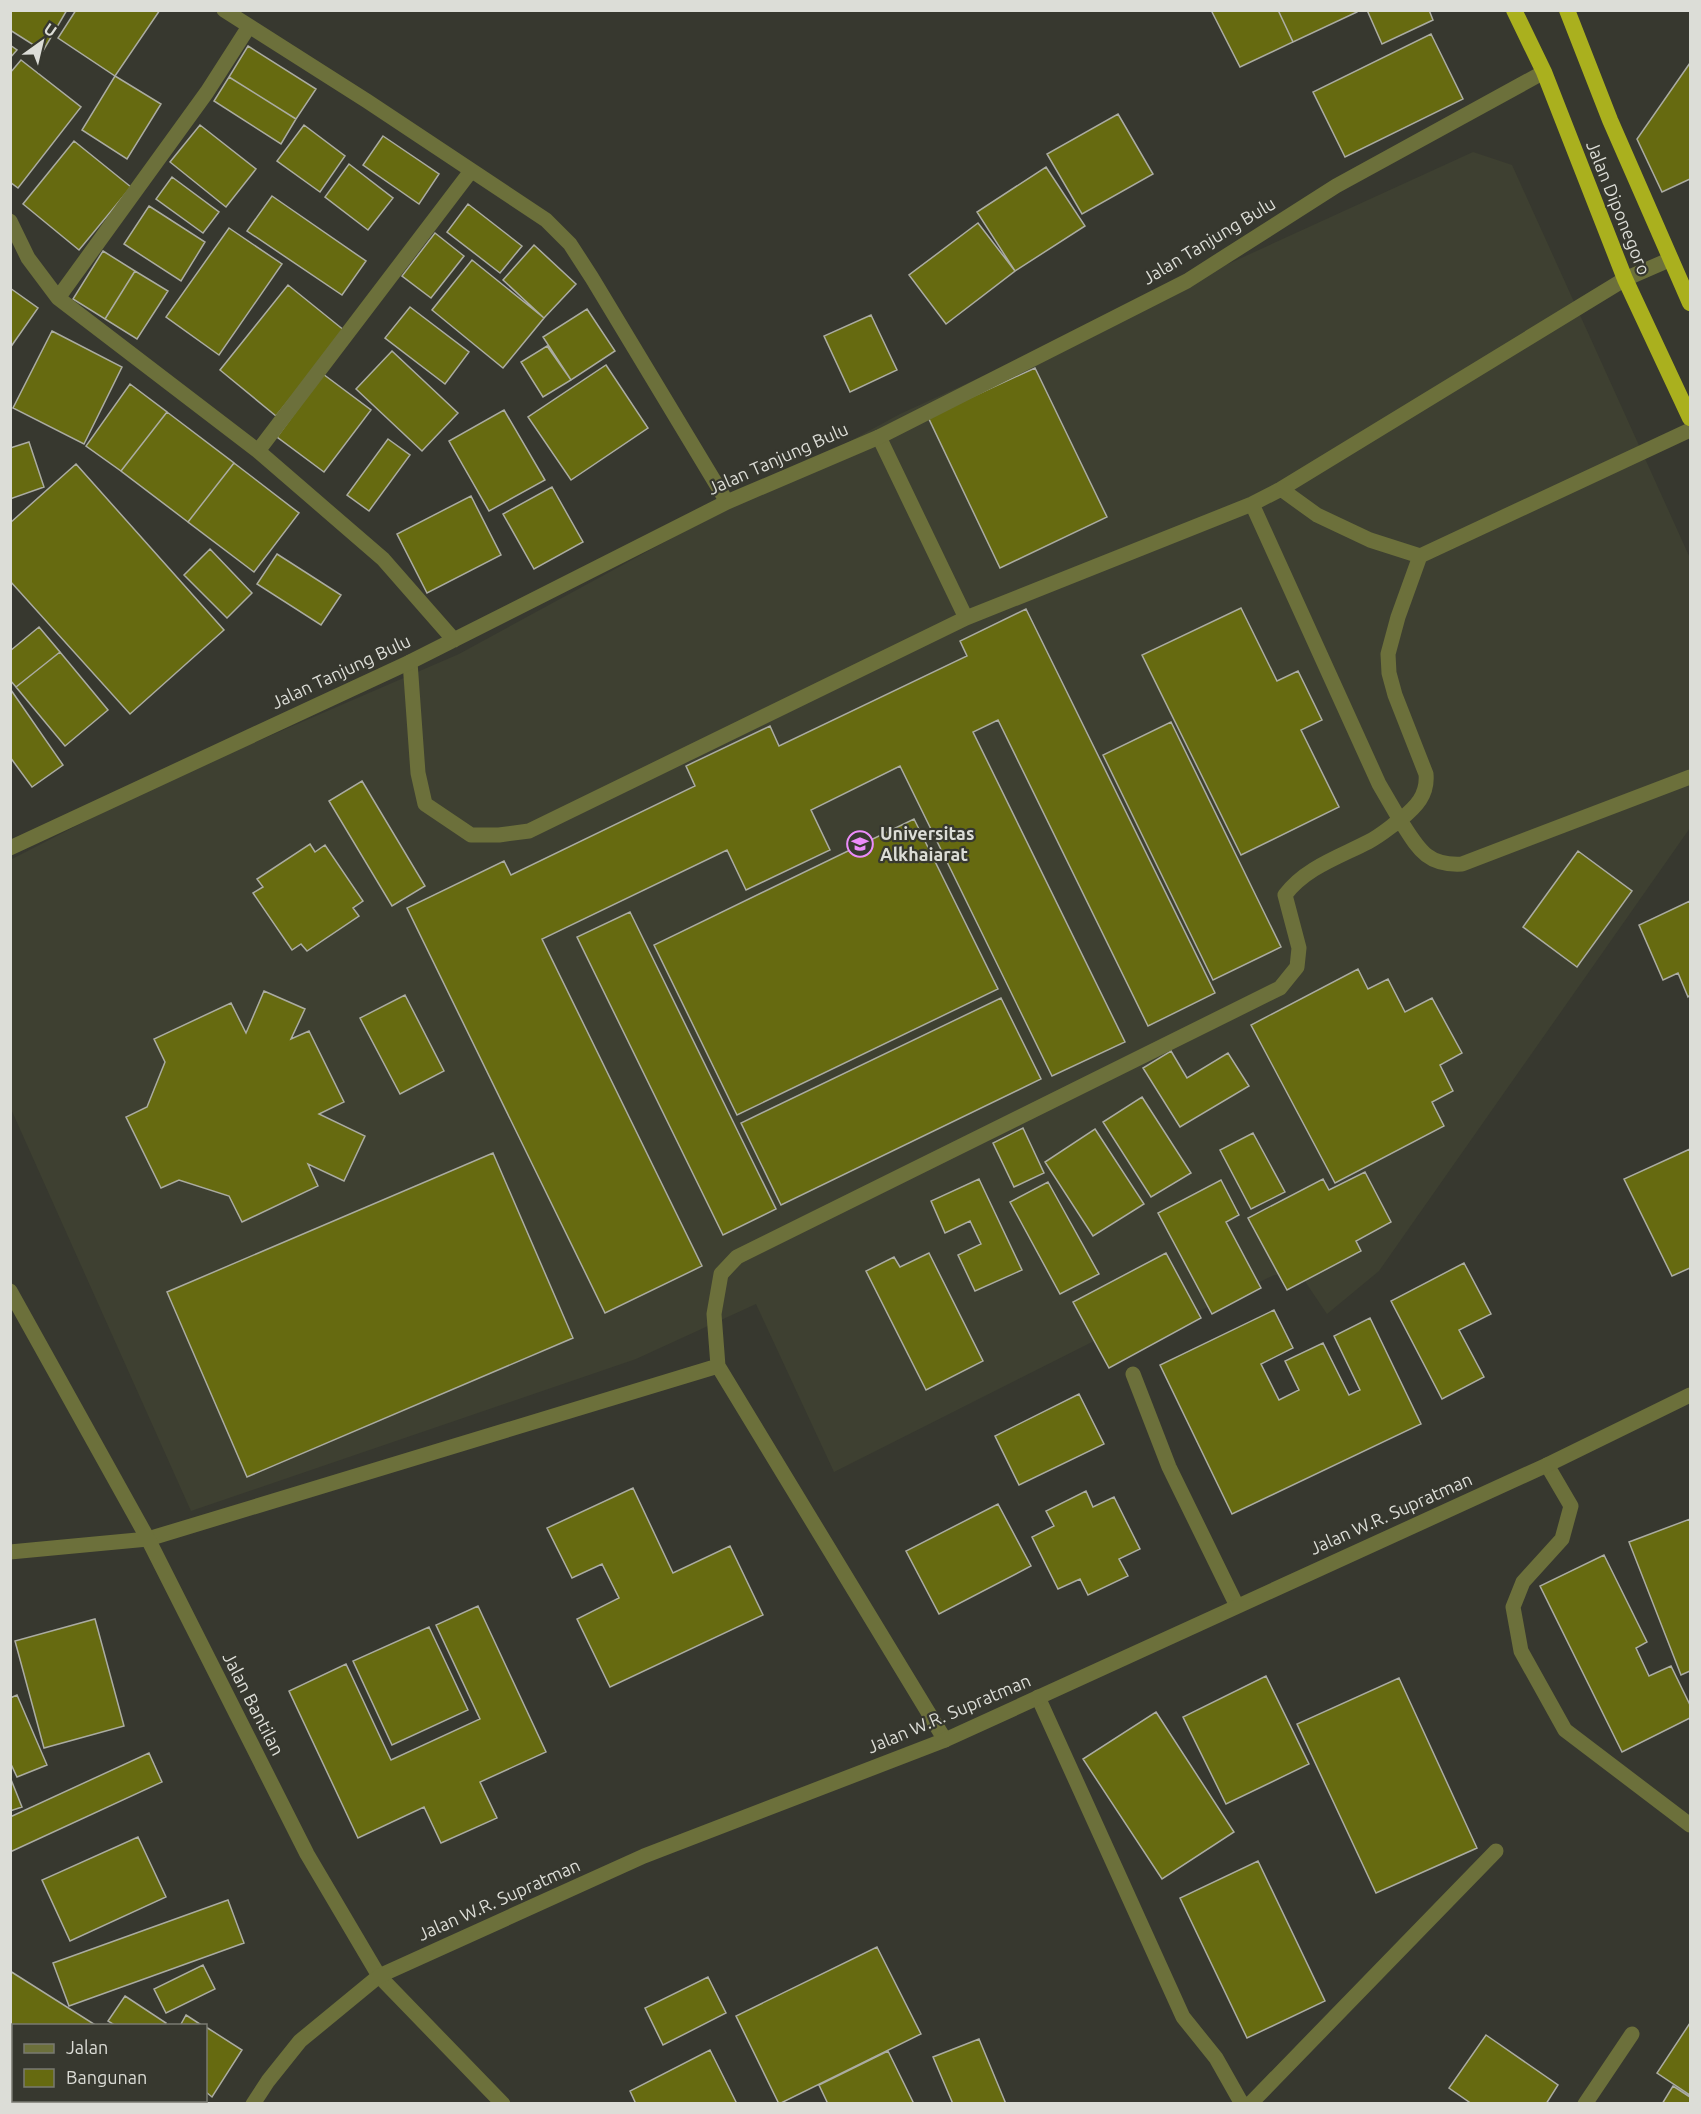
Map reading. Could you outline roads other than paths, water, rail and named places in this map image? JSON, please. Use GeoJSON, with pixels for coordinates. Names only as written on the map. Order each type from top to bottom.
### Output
{"type":"FeatureCollection","features":[{"type":"Feature","properties":{"kind":"highway","name":"Jalan Diponegoro"},"geometry":{"type":"LineString","coordinates":[[1514,10],[1544,72],[1625,279],[1690,418]]}},
{"type":"Feature","properties":{"kind":"highway","name":"Jalan Diponegoro"},"geometry":{"type":"LineString","coordinates":[[1567,10],[1610,120],[1690,303]]}},
{"type":"Feature","properties":{"kind":"street"},"geometry":{"type":"LineString","coordinates":[[224,10],[248,28],[367,101],[546,220],[570,244],[727,502]]}},
{"type":"Feature","properties":{"kind":"street"},"geometry":{"type":"LineString","coordinates":[[58,298],[207,92],[248,28]]}},
{"type":"Feature","properties":{"kind":"street","name":"Jalan Tanjung Bulu"},"geometry":{"type":"LineString","coordinates":[[10,848],[410,663],[727,502],[879,437],[1187,281],[1336,186],[1544,72]]}},
{"type":"Feature","properties":{"kind":"street"},"geometry":{"type":"LineString","coordinates":[[258,452],[471,171]]}},
{"type":"Feature","properties":{"kind":"street"},"geometry":{"type":"LineString","coordinates":[[10,221],[28,258],[58,298],[258,452],[383,559],[454,640]]}},
{"type":"Feature","properties":{"kind":"street"},"geometry":{"type":"LineString","coordinates":[[410,663],[418,773],[425,804],[471,835],[499,835],[529,831],[966,618],[1251,504],[1281,489],[1625,279],[1671,259]]}},
{"type":"Feature","properties":{"kind":"street"},"geometry":{"type":"LineString","coordinates":[[1281,489],[1317,515],[1370,540],[1420,556],[1690,430]]}},
{"type":"Feature","properties":{"kind":"street"},"geometry":{"type":"LineString","coordinates":[[879,437],[966,618]]}},
{"type":"Feature","properties":{"kind":"street"},"geometry":{"type":"LineString","coordinates":[[1251,504],[1379,784],[1419,849],[1431,858],[1445,865],[1462,864],[1690,777]]}},
{"type":"Feature","properties":{"kind":"street"},"geometry":{"type":"LineString","coordinates":[[945,1740],[718,1366],[714,1314],[721,1274],[737,1257],[1280,988],[1297,968],[1299,948],[1285,895],[1295,882],[1307,873],[1372,840],[1416,808],[1427,785],[1423,765],[1395,694],[1389,673],[1388,654],[1398,617],[1420,556]]}},
{"type":"Feature","properties":{"kind":"street","name":"Jalan Bantilan"},"geometry":{"type":"LineString","coordinates":[[10,1291],[148,1539],[307,1854],[379,1976],[503,2103]]}},
{"type":"Feature","properties":{"kind":"street"},"geometry":{"type":"LineString","coordinates":[[10,1552],[148,1539],[718,1366]]}},
{"type":"Feature","properties":{"kind":"street"},"geometry":{"type":"LineString","coordinates":[[1133,1374],[1169,1467],[1237,1606]]}},
{"type":"Feature","properties":{"kind":"street","name":"Jalan W.R. Supratman"},"geometry":{"type":"LineString","coordinates":[[253,2103],[267,2081],[300,2041],[379,1976],[644,1856],[945,1740],[1547,1465],[1690,1395]]}},
{"type":"Feature","properties":{"kind":"street"},"geometry":{"type":"LineString","coordinates":[[1547,1465],[1572,1506],[1562,1539],[1523,1582],[1513,1607],[1521,1651],[1565,1730],[1690,1824]]}},
{"type":"Feature","properties":{"kind":"street"},"geometry":{"type":"LineString","coordinates":[[1038,1697],[1183,2017],[1216,2058],[1242,2103]]}},
{"type":"Feature","properties":{"kind":"street"},"geometry":{"type":"LineString","coordinates":[[1250,2103],[1497,1851]]}},
{"type":"Feature","properties":{"kind":"street"},"geometry":{"type":"LineString","coordinates":[[1585,2103],[1632,2034]]}},
{"type":"Feature","properties":{"kind":"place","name":"Universitas Alkhaiarat"},"geometry":{"type":"Point","coordinates":[860,844]}}]}
